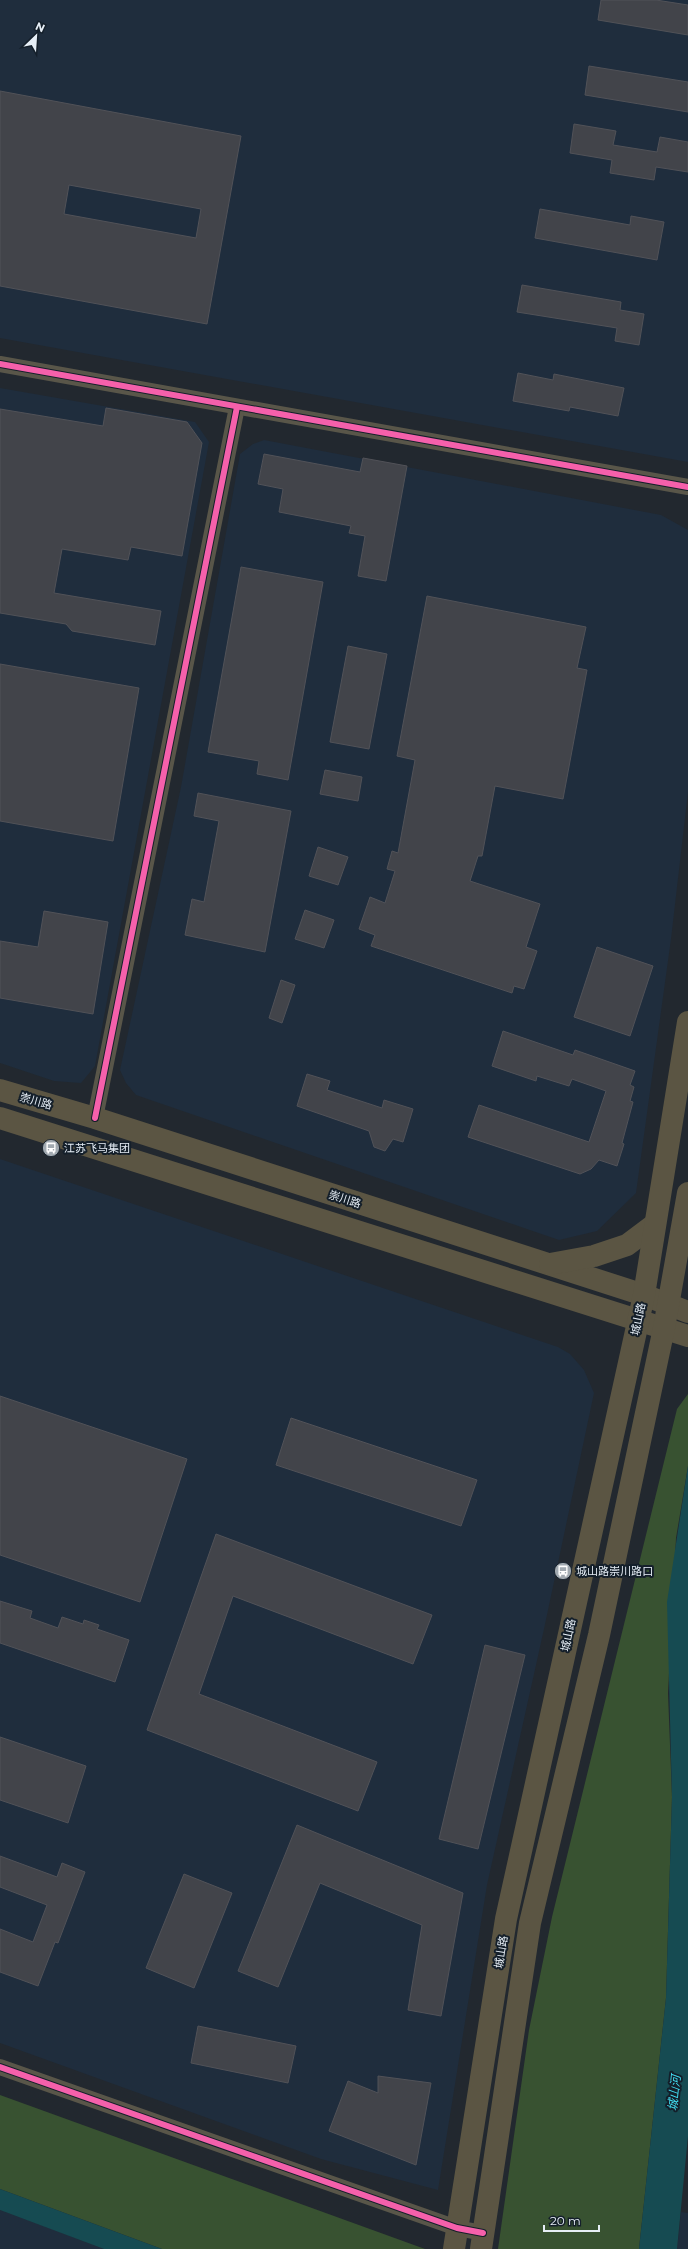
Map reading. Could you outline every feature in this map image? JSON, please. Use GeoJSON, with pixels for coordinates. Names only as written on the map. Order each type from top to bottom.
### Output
{"type":"FeatureCollection","features":[{"type":"Feature","properties":{"kind":"main road","name":"城山路"},"geometry":{"type":"LineString","coordinates":[[454,2249],[506,1919],[644,1295],[688,1022]]}},
{"type":"Feature","properties":{"kind":"main road","name":"崇川路"},"geometry":{"type":"LineString","coordinates":[[0,1090],[94,1118],[644,1295],[688,1312]]}},
{"type":"Feature","properties":{"kind":"main road"},"geometry":{"type":"LineString","coordinates":[[0,1118],[687,1335]]}},
{"type":"Feature","properties":{"kind":"main road"},"geometry":{"type":"LineString","coordinates":[[482,2241],[530,1923],[599,1635],[664,1328],[682,1236],[688,1193]]}},
{"type":"Feature","properties":{"kind":"main road"},"geometry":{"type":"LineString","coordinates":[[548,1265],[594,1256],[627,1245],[655,1224]]}},
{"type":"Feature","properties":{"kind":"street"},"geometry":{"type":"LineString","coordinates":[[0,364],[688,487]]}},
{"type":"Feature","properties":{"kind":"street"},"geometry":{"type":"LineString","coordinates":[[94,1118],[237,406]]}},
{"type":"Feature","properties":{"kind":"street"},"geometry":{"type":"LineString","coordinates":[[0,2067],[457,2228],[482,2241]]}},
{"type":"Feature","properties":{"kind":"shaded area"},"geometry":{"type":"Polygon","coordinates":[[[0,0],[688,0],[688,462],[0,338],[0,0]]]}},
{"type":"Feature","properties":{"kind":"shaded area"},"geometry":{"type":"Polygon","coordinates":[[[0,388],[195,422],[209,442],[95,1066],[81,1083],[54,1081],[0,1063],[0,388]]]}},
{"type":"Feature","properties":{"kind":"shaded area"},"geometry":{"type":"Polygon","coordinates":[[[264,440],[661,515],[688,530],[688,792],[671,939],[636,1193],[597,1231],[559,1240],[136,1095],[126,1083],[120,1070],[181,787],[240,454],[253,444],[264,440]]]}},
{"type":"Feature","properties":{"kind":"shaded area"},"geometry":{"type":"Polygon","coordinates":[[[0,1159],[558,1347],[570,1354],[584,1370],[594,1393],[544,1629],[487,1885],[438,2190],[321,2159],[0,2043],[0,1159]]]}},
{"type":"Feature","properties":{"kind":"shaded area"},"geometry":{"type":"Polygon","coordinates":[[[0,2210],[41,2225],[104,2249],[0,2249],[0,2210]]]}},
{"type":"Feature","properties":{"kind":"shaded area"},"geometry":{"type":"Polygon","coordinates":[[[681,2212],[688,2213],[688,2249],[677,2249],[681,2212]]]}},
{"type":"Feature","properties":{"kind":"green space"},"geometry":{"type":"Polygon","coordinates":[[[688,1394],[688,1466],[676,1538],[668,1693],[672,1797],[666,1998],[639,2249],[498,2249],[529,2030],[552,1917],[677,1409],[688,1394]]]}},
{"type":"Feature","properties":{"kind":"green space"},"geometry":{"type":"Polygon","coordinates":[[[0,2095],[425,2249],[162,2249],[0,2189],[0,2095]]]}},
{"type":"Feature","properties":{"kind":"water","name":"城山河"},"geometry":{"type":"Polygon","coordinates":[[[688,1466],[688,2136],[677,2249],[639,2249],[666,1998],[672,1797],[667,1602],[688,1466]]]}},
{"type":"Feature","properties":{"kind":"water"},"geometry":{"type":"Polygon","coordinates":[[[0,2189],[162,2249],[104,2249],[0,2210],[0,2189]]]}},
{"type":"Feature","properties":{"kind":"building"},"geometry":{"type":"Polygon","coordinates":[[[601,0],[656,0],[688,5],[688,35],[598,20],[601,0]]]}},
{"type":"Feature","properties":{"kind":"building"},"geometry":{"type":"Polygon","coordinates":[[[589,66],[688,82],[688,112],[585,95],[589,66]]]}},
{"type":"Feature","properties":{"kind":"building"},"geometry":{"type":"Polygon","coordinates":[[[0,91],[241,136],[207,324],[0,286],[0,91]],[[69,185],[64,214],[196,238],[201,209],[69,185]]]}},
{"type":"Feature","properties":{"kind":"building"},"geometry":{"type":"Polygon","coordinates":[[[574,124],[616,131],[613,145],[657,152],[660,137],[688,142],[688,172],[656,167],[654,180],[610,173],[612,160],[570,153],[574,124]]]}},
{"type":"Feature","properties":{"kind":"building"},"geometry":{"type":"Polygon","coordinates":[[[540,209],[630,225],[631,216],[664,222],[657,260],[535,238],[540,209]]]}},
{"type":"Feature","properties":{"kind":"building"},"geometry":{"type":"Polygon","coordinates":[[[522,285],[621,302],[620,310],[644,314],[639,345],[615,341],[617,328],[517,312],[522,285]]]}},
{"type":"Feature","properties":{"kind":"building"},"geometry":{"type":"Polygon","coordinates":[[[518,373],[553,380],[554,374],[624,388],[618,416],[570,407],[569,411],[513,401],[518,373]]]}},
{"type":"Feature","properties":{"kind":"building"},"geometry":{"type":"Polygon","coordinates":[[[106,408],[187,422],[202,443],[182,556],[131,547],[128,560],[62,549],[54,593],[161,611],[155,645],[72,631],[66,624],[0,613],[0,409],[103,426],[106,408]]]}},
{"type":"Feature","properties":{"kind":"building"},"geometry":{"type":"Polygon","coordinates":[[[264,454],[360,472],[363,458],[407,466],[386,581],[358,576],[365,536],[349,533],[351,526],[279,512],[283,489],[258,484],[264,454]]]}},
{"type":"Feature","properties":{"kind":"building"},"geometry":{"type":"Polygon","coordinates":[[[241,567],[323,582],[288,780],[257,774],[259,761],[208,752],[241,567]]]}},
{"type":"Feature","properties":{"kind":"building"},"geometry":{"type":"Polygon","coordinates":[[[427,596],[586,627],[577,668],[587,670],[563,799],[495,786],[482,856],[478,856],[470,881],[540,904],[526,947],[537,951],[524,989],[514,986],[512,993],[371,946],[375,935],[359,929],[370,897],[385,903],[395,871],[387,869],[392,851],[398,853],[415,760],[397,756],[427,596]]]}},
{"type":"Feature","properties":{"kind":"building"},"geometry":{"type":"Polygon","coordinates":[[[348,646],[387,654],[369,749],[330,742],[348,646]]]}},
{"type":"Feature","properties":{"kind":"building"},"geometry":{"type":"Polygon","coordinates":[[[0,664],[139,688],[113,841],[0,821],[0,664]]]}},
{"type":"Feature","properties":{"kind":"building"},"geometry":{"type":"Polygon","coordinates":[[[325,770],[362,777],[358,801],[320,794],[325,770]]]}},
{"type":"Feature","properties":{"kind":"building"},"geometry":{"type":"Polygon","coordinates":[[[198,793],[291,811],[265,952],[185,935],[192,899],[204,902],[219,821],[194,816],[198,793]]]}},
{"type":"Feature","properties":{"kind":"building"},"geometry":{"type":"Polygon","coordinates":[[[318,847],[348,857],[338,885],[309,876],[318,847]]]}},
{"type":"Feature","properties":{"kind":"building"},"geometry":{"type":"Polygon","coordinates":[[[305,910],[334,920],[324,948],[295,939],[305,910]]]}},
{"type":"Feature","properties":{"kind":"building"},"geometry":{"type":"Polygon","coordinates":[[[44,911],[108,922],[93,1014],[0,998],[0,941],[38,947],[44,911]]]}},
{"type":"Feature","properties":{"kind":"building"},"geometry":{"type":"Polygon","coordinates":[[[597,947],[653,966],[630,1036],[574,1017],[597,947]]]}},
{"type":"Feature","properties":{"kind":"building"},"geometry":{"type":"Polygon","coordinates":[[[281,980],[295,985],[282,1023],[269,1018],[281,980]]]}},
{"type":"Feature","properties":{"kind":"building"},"geometry":{"type":"Polygon","coordinates":[[[503,1031],[573,1055],[575,1050],[635,1071],[630,1085],[634,1087],[630,1101],[633,1102],[622,1143],[624,1144],[617,1166],[599,1160],[591,1169],[580,1174],[468,1137],[479,1105],[589,1142],[606,1091],[572,1079],[569,1086],[537,1076],[536,1081],[492,1066],[503,1031]]]}},
{"type":"Feature","properties":{"kind":"building"},"geometry":{"type":"Polygon","coordinates":[[[307,1074],[330,1081],[327,1090],[382,1108],[384,1100],[413,1109],[403,1142],[393,1139],[385,1151],[374,1147],[369,1131],[297,1106],[307,1074]]]}},
{"type":"Feature","properties":{"kind":"building"},"geometry":{"type":"Polygon","coordinates":[[[0,1396],[187,1459],[140,1602],[0,1555],[0,1396]]]}},
{"type":"Feature","properties":{"kind":"building"},"geometry":{"type":"Polygon","coordinates":[[[291,1418],[477,1480],[461,1526],[276,1465],[291,1418]]]}},
{"type":"Feature","properties":{"kind":"building"},"geometry":{"type":"Polygon","coordinates":[[[216,1534],[432,1615],[413,1664],[233,1596],[199,1694],[377,1762],[358,1811],[147,1730],[216,1534]]]}},
{"type":"Feature","properties":{"kind":"building"},"geometry":{"type":"Polygon","coordinates":[[[0,1601],[32,1611],[30,1618],[58,1628],[62,1617],[83,1624],[84,1620],[99,1625],[97,1629],[129,1640],[115,1682],[0,1643],[0,1601]]]}},
{"type":"Feature","properties":{"kind":"building"},"geometry":{"type":"Polygon","coordinates":[[[485,1645],[525,1655],[478,1849],[439,1839],[485,1645]]]}},
{"type":"Feature","properties":{"kind":"building"},"geometry":{"type":"Polygon","coordinates":[[[0,1737],[86,1766],[68,1823],[0,1800],[0,1737]]]}},
{"type":"Feature","properties":{"kind":"building"},"geometry":{"type":"Polygon","coordinates":[[[297,1825],[463,1893],[441,2016],[408,2010],[422,1925],[320,1883],[278,1987],[238,1971],[297,1825]]]}},
{"type":"Feature","properties":{"kind":"building"},"geometry":{"type":"Polygon","coordinates":[[[0,1856],[57,1877],[62,1863],[85,1872],[58,1943],[55,1942],[38,1986],[0,1972],[0,1929],[33,1942],[47,1905],[0,1887],[0,1856]]]}},
{"type":"Feature","properties":{"kind":"building"},"geometry":{"type":"Polygon","coordinates":[[[184,1874],[232,1893],[194,1988],[146,1968],[184,1874]]]}},
{"type":"Feature","properties":{"kind":"building"},"geometry":{"type":"Polygon","coordinates":[[[198,2026],[296,2046],[288,2083],[191,2063],[198,2026]]]}},
{"type":"Feature","properties":{"kind":"building"},"geometry":{"type":"Polygon","coordinates":[[[378,2076],[431,2083],[416,2165],[329,2131],[348,2081],[378,2093],[378,2076]]]}},
{"type":"Feature","properties":{"kind":"cycle path"},"geometry":{"type":"LineString","coordinates":[[0,364],[688,487]]}},
{"type":"Feature","properties":{"kind":"cycle path"},"geometry":{"type":"LineString","coordinates":[[95,1118],[237,407]]}},
{"type":"Feature","properties":{"kind":"cycle path"},"geometry":{"type":"LineString","coordinates":[[0,2067],[457,2228],[483,2233]]}},
{"type":"Feature","properties":{"kind":"place","name":"江苏飞马集团"},"geometry":{"type":"Point","coordinates":[51,1148]}},
{"type":"Feature","properties":{"kind":"place","name":"城山路崇川路口"},"geometry":{"type":"Point","coordinates":[563,1571]}}]}
